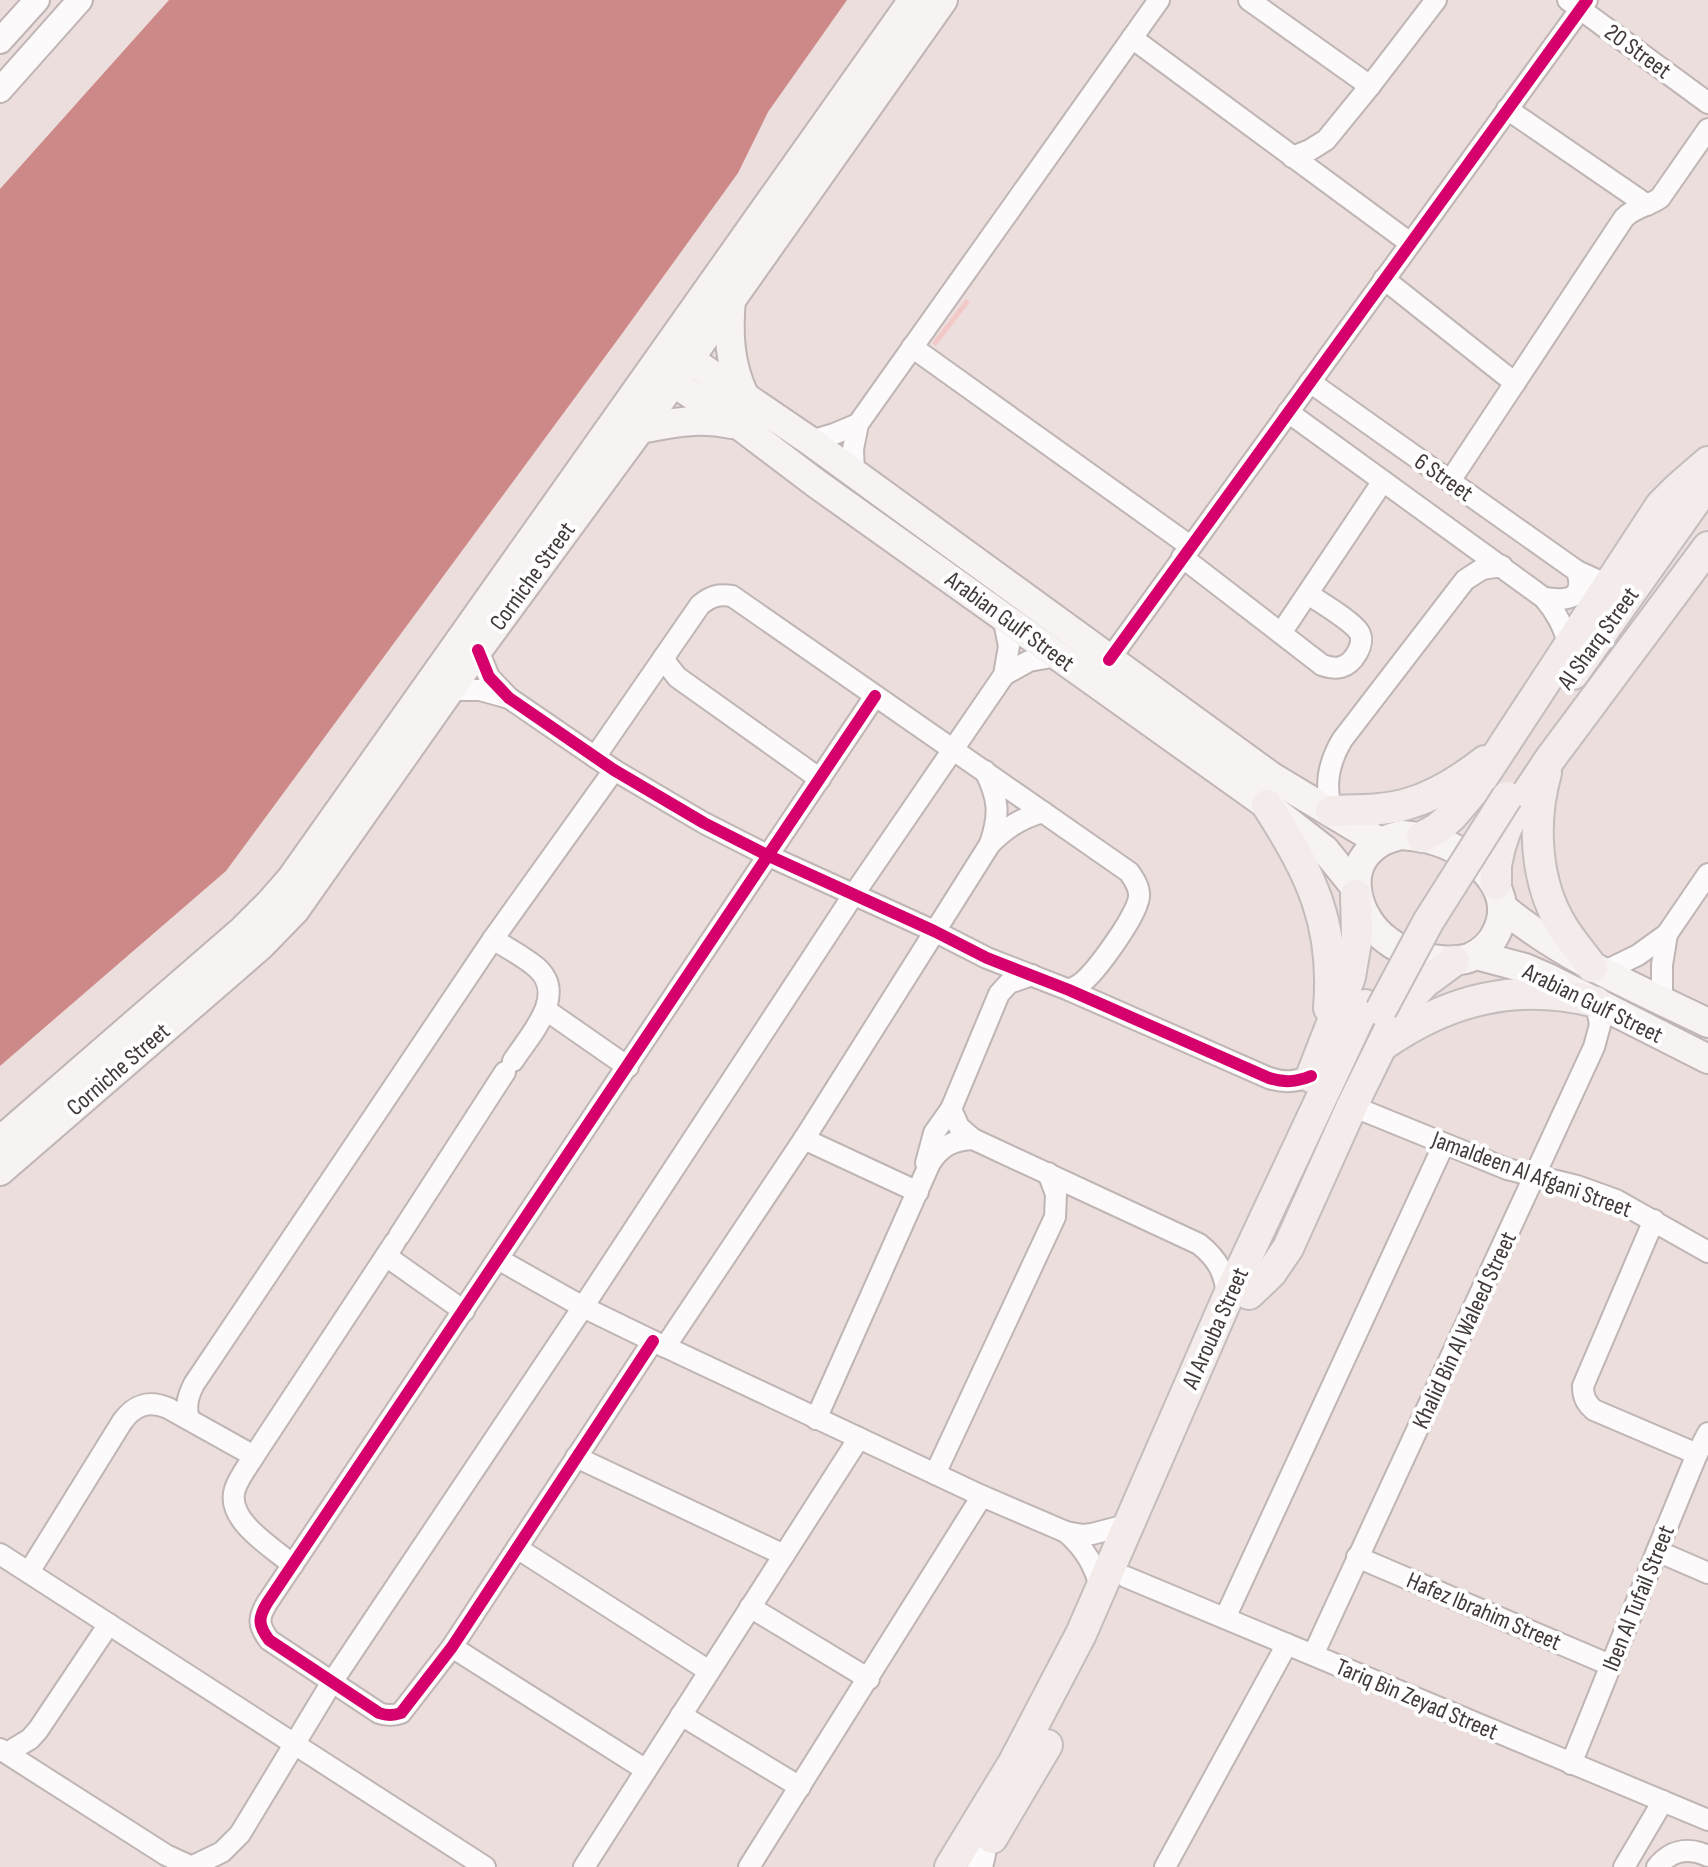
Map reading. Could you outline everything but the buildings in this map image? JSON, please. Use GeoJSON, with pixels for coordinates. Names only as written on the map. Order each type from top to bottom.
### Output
{"type":"FeatureCollection","features":[{"type":"Feature","properties":{"kind":"main road","name":"Corniche Street"},"geometry":{"type":"LineString","coordinates":[[0,1141],[243,930],[281,892],[671,364],[913,0]]}},
{"type":"Feature","properties":{"kind":"main road","name":"Corniche Street"},"geometry":{"type":"LineString","coordinates":[[0,1171],[248,957],[295,910],[478,650],[640,429],[671,364],[731,299],[943,0]]}},
{"type":"Feature","properties":{"kind":"main road"},"geometry":{"type":"LineString","coordinates":[[731,299],[728,325],[730,350],[744,395]]}},
{"type":"Feature","properties":{"kind":"main road","name":"Arabian Gulf Street"},"geometry":{"type":"LineString","coordinates":[[671,364],[744,395],[1272,777],[1380,842]]}},
{"type":"Feature","properties":{"kind":"main road","name":"Arabian Gulf Street"},"geometry":{"type":"LineString","coordinates":[[671,364],[743,428],[1267,805],[1325,850],[1356,891]]}},
{"type":"Feature","properties":{"kind":"main road"},"geometry":{"type":"LineString","coordinates":[[640,429],[697,420],[743,428]]}},
{"type":"Feature","properties":{"kind":"main road"},"geometry":{"type":"LineString","coordinates":[[1422,837],[1438,828],[1464,803],[1508,741],[1661,505],[1708,462]]}},
{"type":"Feature","properties":{"kind":"main road","name":"Al Sharq Street"},"geometry":{"type":"LineString","coordinates":[[1498,795],[1708,483]]}},
{"type":"Feature","properties":{"kind":"main road","name":"Al Sharq Street"},"geometry":{"type":"LineString","coordinates":[[1498,795],[1560,720],[1708,523]]}},
{"type":"Feature","properties":{"kind":"main road"},"geometry":{"type":"LineString","coordinates":[[1237,1291],[1271,1273],[1288,1248],[1381,1046],[1410,996],[1431,977],[1487,946],[1496,935],[1501,922],[1496,865],[1514,813],[1550,759],[1708,547]]}},
{"type":"Feature","properties":{"kind":"main road"},"geometry":{"type":"LineString","coordinates":[[925,560],[931,551],[942,550],[971,569],[1011,588]]}},
{"type":"Feature","properties":{"kind":"main road"},"geometry":{"type":"LineString","coordinates":[[1331,811],[1408,804],[1472,772],[1508,741]]}},
{"type":"Feature","properties":{"kind":"main road"},"geometry":{"type":"LineString","coordinates":[[1550,759],[1539,804],[1541,870],[1557,918],[1574,943],[1598,969]]}},
{"type":"Feature","properties":{"kind":"main road","name":"Al Arouba Street"},"geometry":{"type":"LineString","coordinates":[[970,1860],[1024,1788],[1096,1649],[1130,1524],[1424,896],[1498,795]]}},
{"type":"Feature","properties":{"kind":"main road"},"geometry":{"type":"LineString","coordinates":[[1267,805],[1313,886],[1321,910],[1330,961],[1330,1001],[1325,1038]]}},
{"type":"Feature","properties":{"kind":"main road"},"geometry":{"type":"LineString","coordinates":[[1237,1291],[1243,1245],[1253,1209],[1311,1076],[1355,957],[1357,873],[1362,861],[1380,842],[1401,835],[1439,841],[1477,865],[1500,896]]}},
{"type":"Feature","properties":{"kind":"main road"},"geometry":{"type":"LineString","coordinates":[[1356,891],[1372,926],[1402,950],[1419,956],[1465,958]]}},
{"type":"Feature","properties":{"kind":"main road","name":"Arabian Gulf Street"},"geometry":{"type":"LineString","coordinates":[[1500,896],[1546,941],[1708,1023]]}},
{"type":"Feature","properties":{"kind":"main road","name":"Arabian Gulf Street"},"geometry":{"type":"LineString","coordinates":[[1465,958],[1525,968],[1708,1059]]}},
{"type":"Feature","properties":{"kind":"main road"},"geometry":{"type":"LineString","coordinates":[[1381,1046],[1426,1019],[1492,997],[1554,993],[1596,1002]]}},
{"type":"Feature","properties":{"kind":"main road","name":"Al Arouba Street"},"geometry":{"type":"LineString","coordinates":[[1114,1584],[1237,1291]]}},
{"type":"Feature","properties":{"kind":"street"},"geometry":{"type":"LineString","coordinates":[[0,41],[37,0]]}},
{"type":"Feature","properties":{"kind":"street"},"geometry":{"type":"LineString","coordinates":[[0,90],[80,0]]}},
{"type":"Feature","properties":{"kind":"street"},"geometry":{"type":"LineString","coordinates":[[854,473],[853,449],[858,424],[1159,0]]}},
{"type":"Feature","properties":{"kind":"street"},"geometry":{"type":"LineString","coordinates":[[1249,0],[1370,86]]}},
{"type":"Feature","properties":{"kind":"street"},"geometry":{"type":"LineString","coordinates":[[1292,157],[1326,140],[1436,0]]}},
{"type":"Feature","properties":{"kind":"street"},"geometry":{"type":"LineString","coordinates":[[1109,660],[1507,109],[1578,3]]}},
{"type":"Feature","properties":{"kind":"street","name":"20 Street"},"geometry":{"type":"LineString","coordinates":[[1578,3],[1708,103]]}},
{"type":"Feature","properties":{"kind":"street"},"geometry":{"type":"LineString","coordinates":[[1132,38],[1410,243]]}},
{"type":"Feature","properties":{"kind":"street"},"geometry":{"type":"LineString","coordinates":[[1507,109],[1647,205]]}},
{"type":"Feature","properties":{"kind":"street"},"geometry":{"type":"LineString","coordinates":[[1450,481],[1624,218],[1665,193],[1708,129]]}},
{"type":"Feature","properties":{"kind":"street"},"geometry":{"type":"LineString","coordinates":[[1322,178],[1321,159],[1326,140]]}},
{"type":"Feature","properties":{"kind":"street"},"geometry":{"type":"LineString","coordinates":[[1384,279],[1515,383]]}},
{"type":"Feature","properties":{"kind":"street"},"geometry":{"type":"LineString","coordinates":[[912,347],[1186,552],[1322,665],[1336,668],[1349,664],[1360,647],[1360,634],[1351,624],[1308,594]]}},
{"type":"Feature","properties":{"kind":"street","name":"6 Street"},"geometry":{"type":"LineString","coordinates":[[1310,382],[1577,571],[1608,585]]}},
{"type":"Feature","properties":{"kind":"street","name":"6 Street"},"geometry":{"type":"LineString","coordinates":[[1288,412],[1544,598],[1556,612],[1569,645]]}},
{"type":"Feature","properties":{"kind":"street"},"geometry":{"type":"LineString","coordinates":[[810,441],[858,424]]}},
{"type":"Feature","properties":{"kind":"street"},"geometry":{"type":"LineString","coordinates":[[1281,633],[1383,481]]}},
{"type":"Feature","properties":{"kind":"street"},"geometry":{"type":"LineString","coordinates":[[1331,811],[1327,795],[1328,772],[1342,740],[1465,580],[1482,569],[1502,566]]}},
{"type":"Feature","properties":{"kind":"street"},"geometry":{"type":"LineString","coordinates":[[1544,598],[1569,600],[1576,595],[1580,587],[1577,571]]}},
{"type":"Feature","properties":{"kind":"street"},"geometry":{"type":"LineString","coordinates":[[595,757],[700,605],[709,597],[720,594],[732,596],[1129,872],[1136,882],[1138,906],[1089,977],[1069,990]]}},
{"type":"Feature","properties":{"kind":"street"},"geometry":{"type":"LineString","coordinates":[[4,1751],[166,1855],[192,1867],[222,1852],[240,1834],[332,1682],[854,894],[1004,675],[1009,646],[1003,617]]}},
{"type":"Feature","properties":{"kind":"street"},"geometry":{"type":"LineString","coordinates":[[478,650],[489,677],[509,698],[614,770],[704,823],[987,958],[1069,990],[1269,1078],[1290,1082],[1311,1076]]}},
{"type":"Feature","properties":{"kind":"street"},"geometry":{"type":"LineString","coordinates":[[1004,675],[1029,661],[1057,656]]}},
{"type":"Feature","properties":{"kind":"street"},"geometry":{"type":"LineString","coordinates":[[664,657],[677,677],[820,779]]}},
{"type":"Feature","properties":{"kind":"street"},"geometry":{"type":"LineString","coordinates":[[450,690],[480,690],[509,698]]}},
{"type":"Feature","properties":{"kind":"street"},"geometry":{"type":"LineString","coordinates":[[875,696],[261,1613],[260,1622],[269,1640],[379,1713],[394,1716],[407,1707],[452,1647],[576,1457],[804,1139],[990,844],[996,826],[997,807],[985,771]]}},
{"type":"Feature","properties":{"kind":"street"},"geometry":{"type":"LineString","coordinates":[[189,1419],[187,1401],[194,1384],[493,939],[614,770]]}},
{"type":"Feature","properties":{"kind":"street"},"geometry":{"type":"LineString","coordinates":[[990,844],[1014,824],[1043,812]]}},
{"type":"Feature","properties":{"kind":"street"},"geometry":{"type":"LineString","coordinates":[[1598,969],[1638,955],[1667,934],[1708,874]]}},
{"type":"Feature","properties":{"kind":"street"},"geometry":{"type":"LineString","coordinates":[[1662,1001],[1662,965],[1667,934]]}},
{"type":"Feature","properties":{"kind":"street"},"geometry":{"type":"LineString","coordinates":[[293,1565],[239,1518],[233,1505],[234,1491],[546,1010],[549,994],[545,976],[493,939]]}},
{"type":"Feature","properties":{"kind":"street"},"geometry":{"type":"LineString","coordinates":[[987,958],[998,971],[1004,987]]}},
{"type":"Feature","properties":{"kind":"street"},"geometry":{"type":"LineString","coordinates":[[922,1184],[934,1133],[951,1109],[1004,987],[1032,975]]}},
{"type":"Feature","properties":{"kind":"street","name":"Khalid Bin Al Waleed Street"},"geometry":{"type":"LineString","coordinates":[[1313,1655],[1536,1177],[1598,1036],[1596,1002]]}},
{"type":"Feature","properties":{"kind":"street"},"geometry":{"type":"LineString","coordinates":[[546,1010],[628,1067]]}},
{"type":"Feature","properties":{"kind":"street","name":"Jamaldeen Al Afgani Street"},"geometry":{"type":"LineString","coordinates":[[1352,1106],[1507,1169],[1597,1192],[1654,1220],[1708,1252]]}},
{"type":"Feature","properties":{"kind":"street"},"geometry":{"type":"LineString","coordinates":[[951,1109],[959,1127],[973,1139],[1199,1244],[1212,1254],[1226,1282],[1237,1291]]}},
{"type":"Feature","properties":{"kind":"street"},"geometry":{"type":"LineString","coordinates":[[804,1139],[922,1184]]}},
{"type":"Feature","properties":{"kind":"street"},"geometry":{"type":"LineString","coordinates":[[816,1419],[930,1163],[948,1144],[973,1139]]}},
{"type":"Feature","properties":{"kind":"street"},"geometry":{"type":"LineString","coordinates":[[1225,1618],[1444,1144]]}},
{"type":"Feature","properties":{"kind":"street"},"geometry":{"type":"LineString","coordinates":[[935,1474],[1055,1217],[1056,1194],[1048,1173]]}},
{"type":"Feature","properties":{"kind":"street"},"geometry":{"type":"LineString","coordinates":[[1055,1217],[1072,1201],[1094,1194]]}},
{"type":"Feature","properties":{"kind":"street"},"geometry":{"type":"LineString","coordinates":[[1654,1220],[1583,1386],[1583,1396],[1594,1410],[1697,1454]]}},
{"type":"Feature","properties":{"kind":"street"},"geometry":{"type":"LineString","coordinates":[[394,1245],[464,1311]]}},
{"type":"Feature","properties":{"kind":"street"},"geometry":{"type":"LineString","coordinates":[[498,1259],[583,1307],[659,1344],[982,1496],[1066,1532],[1092,1534],[1130,1524]]}},
{"type":"Feature","properties":{"kind":"street"},"geometry":{"type":"LineString","coordinates":[[29,1572],[128,1413],[137,1407],[158,1404],[254,1456]]}},
{"type":"Feature","properties":{"kind":"street","name":"Iben Al Tufail Street"},"geometry":{"type":"LineString","coordinates":[[1571,1764],[1708,1433]]}},
{"type":"Feature","properties":{"kind":"street"},"geometry":{"type":"LineString","coordinates":[[584,1867],[859,1438]]}},
{"type":"Feature","properties":{"kind":"street"},"geometry":{"type":"LineString","coordinates":[[576,1457],[784,1555]]}},
{"type":"Feature","properties":{"kind":"street"},"geometry":{"type":"LineString","coordinates":[[749,1867],[982,1496]]}},
{"type":"Feature","properties":{"kind":"street"},"geometry":{"type":"LineString","coordinates":[[1066,1532],[1089,1558],[1099,1579],[1114,1584]]}},
{"type":"Feature","properties":{"kind":"street"},"geometry":{"type":"LineString","coordinates":[[517,1548],[709,1671]]}},
{"type":"Feature","properties":{"kind":"street"},"geometry":{"type":"LineString","coordinates":[[1657,1551],[1708,1573]]}},
{"type":"Feature","properties":{"kind":"street"},"geometry":{"type":"LineString","coordinates":[[0,1554],[295,1743],[458,1855],[485,1867]]}},
{"type":"Feature","properties":{"kind":"street","name":"Hafez Ibrahim Street"},"geometry":{"type":"LineString","coordinates":[[1357,1557],[1610,1665]]}},
{"type":"Feature","properties":{"kind":"street","name":"Tariq Bin Zeyad Street"},"geometry":{"type":"LineString","coordinates":[[1114,1584],[1225,1618],[1708,1820]]}},
{"type":"Feature","properties":{"kind":"street"},"geometry":{"type":"LineString","coordinates":[[750,1607],[869,1679]]}},
{"type":"Feature","properties":{"kind":"street"},"geometry":{"type":"LineString","coordinates":[[4,1751],[30,1739],[109,1624]]}},
{"type":"Feature","properties":{"kind":"street"},"geometry":{"type":"LineString","coordinates":[[1165,1867],[1287,1644]]}},
{"type":"Feature","properties":{"kind":"street"},"geometry":{"type":"LineString","coordinates":[[452,1647],[646,1770]]}},
{"type":"Feature","properties":{"kind":"street"},"geometry":{"type":"LineString","coordinates":[[681,1715],[800,1787]]}},
{"type":"Feature","properties":{"kind":"street"},"geometry":{"type":"LineString","coordinates":[[1624,1867],[1663,1801]]}},
{"type":"Feature","properties":{"kind":"street"},"geometry":{"type":"LineString","coordinates":[[1657,1867],[1674,1852],[1697,1851],[1708,1856]]}},
{"type":"Feature","properties":{"kind":"street"},"geometry":{"type":"LineString","coordinates":[[935,1867],[946,1856],[970,1860]]}},
{"type":"Feature","properties":{"kind":"shaded area"},"geometry":{"type":"Polygon","coordinates":[[[169,0],[847,0],[768,112],[738,173],[226,871],[0,1066],[0,189],[169,0]]]}},
{"type":"Feature","properties":{"kind":"shaded area"},"geometry":{"type":"Polygon","coordinates":[[[966,299],[970,302],[936,346],[932,343],[966,299]]]}},
{"type":"Feature","properties":{"kind":"cycle path"},"geometry":{"type":"LineString","coordinates":[[1109,660],[1587,0]]}},
{"type":"Feature","properties":{"kind":"cycle path"},"geometry":{"type":"LineString","coordinates":[[478,650],[489,677],[509,698],[614,770],[704,823],[987,958],[1069,990],[1269,1078],[1290,1081],[1311,1076]]}},
{"type":"Feature","properties":{"kind":"cycle path"},"geometry":{"type":"LineString","coordinates":[[653,1341],[452,1647],[401,1713],[379,1713],[269,1640],[260,1622],[267,1603],[875,696]]}}]}
